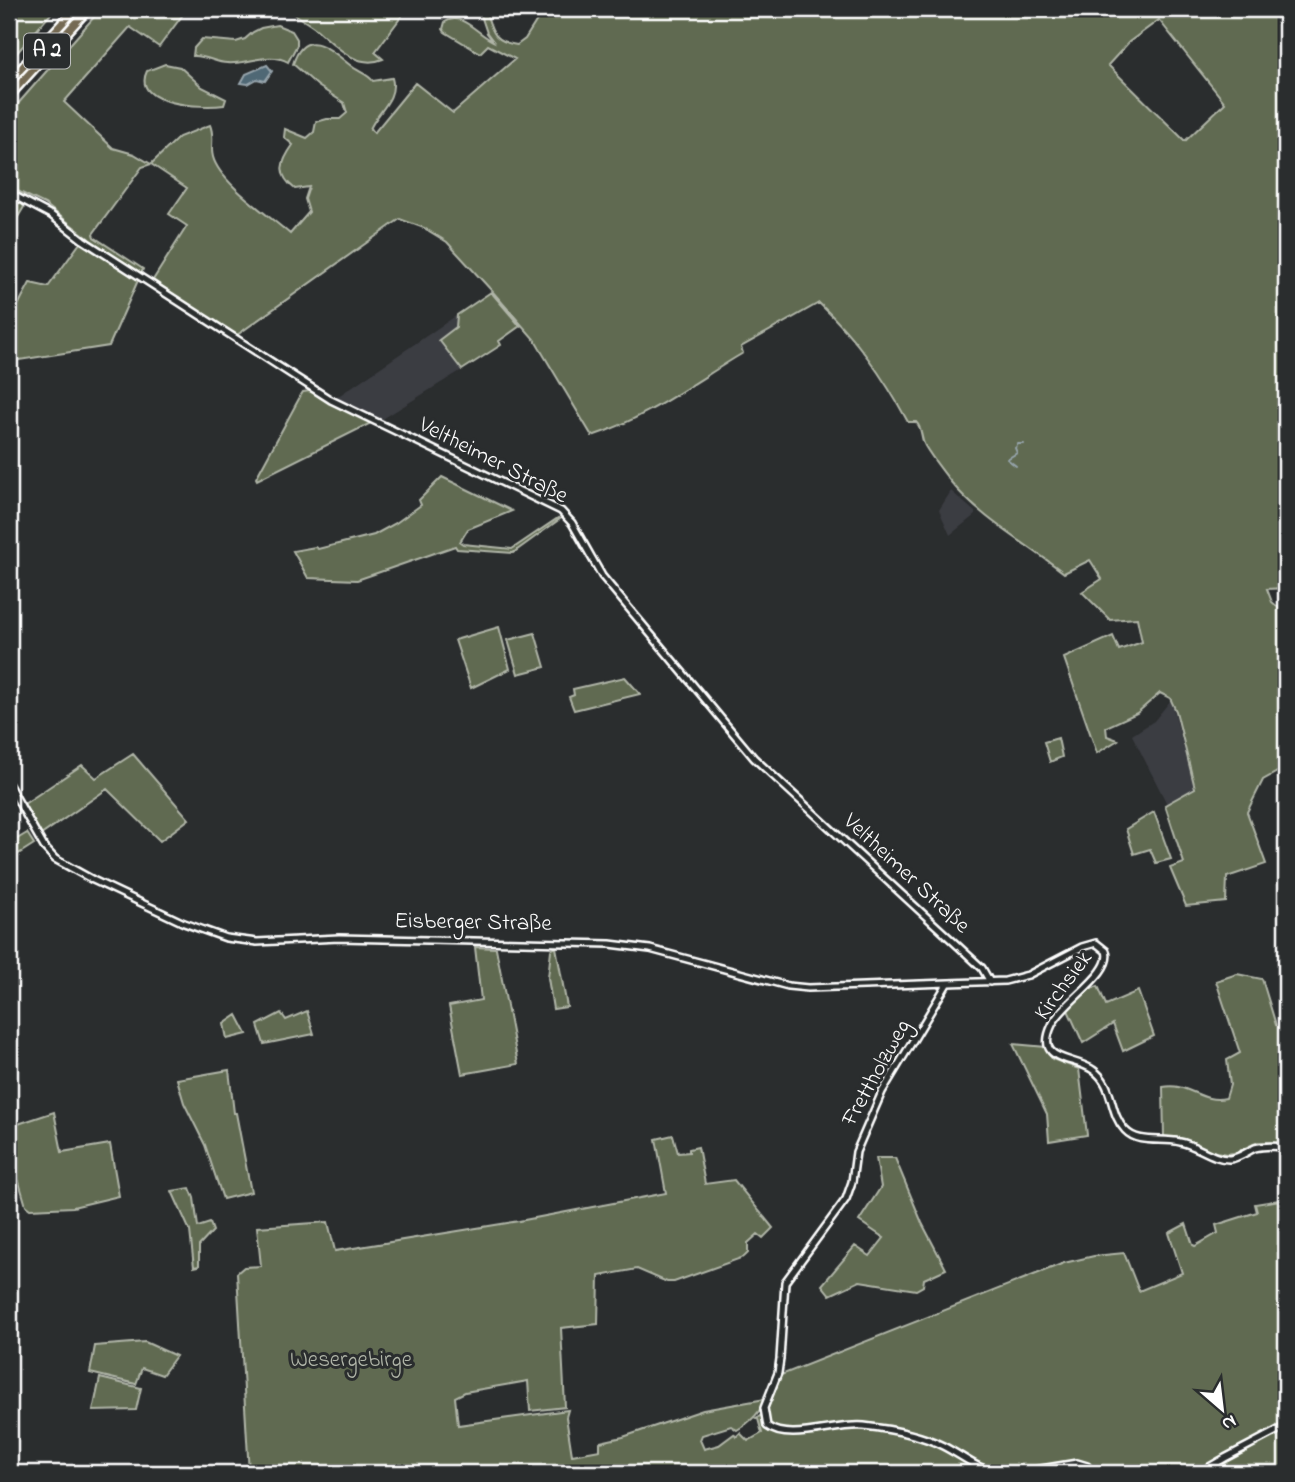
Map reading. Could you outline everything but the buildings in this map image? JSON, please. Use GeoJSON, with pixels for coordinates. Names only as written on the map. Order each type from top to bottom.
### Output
{"type":"FeatureCollection","features":[{"type":"Feature","properties":{"kind":"highway","name":"A 2"},"geometry":{"type":"LineString","coordinates":[[9,82],[75,9]]}},
{"type":"Feature","properties":{"kind":"highway","name":"A 2"},"geometry":{"type":"LineString","coordinates":[[9,96],[88,9]]}},
{"type":"Feature","properties":{"kind":"main road","name":"Veltheimer Straße"},"geometry":{"type":"LineString","coordinates":[[9,193],[51,215],[83,240],[331,400],[561,511],[572,523],[602,576],[754,758],[982,968],[990,982]]}},
{"type":"Feature","properties":{"kind":"main road","name":"Eisberger Straße"},"geometry":{"type":"LineString","coordinates":[[9,785],[44,847],[55,859],[184,923],[226,938],[257,942],[339,938],[610,944],[650,949],[788,986],[808,988],[990,982]]}},
{"type":"Feature","properties":{"kind":"main road","name":"Kirchsiek"},"geometry":{"type":"LineString","coordinates":[[990,982],[1028,975],[1087,944],[1102,946],[1108,954],[1105,967],[1064,1008],[1052,1025],[1048,1041],[1054,1055],[1084,1065],[1097,1073],[1109,1090],[1121,1124],[1128,1133],[1136,1137],[1180,1142],[1225,1159],[1263,1146],[1286,1147]]}},
{"type":"Feature","properties":{"kind":"main road","name":"Frettholzweg"},"geometry":{"type":"LineString","coordinates":[[947,984],[882,1092],[856,1152],[852,1182],[846,1199],[785,1282],[778,1373],[764,1413],[767,1426],[772,1430],[789,1433],[855,1426],[907,1433],[942,1445],[983,1469],[997,1473]]}},
{"type":"Feature","properties":{"kind":"main road"},"geometry":{"type":"LineString","coordinates":[[1199,1473],[1286,1426]]}},
{"type":"Feature","properties":{"kind":"main road"},"geometry":{"type":"LineString","coordinates":[[1017,1473],[1072,1463],[1087,1466],[1093,1473]]}},
{"type":"Feature","properties":{"kind":"shaded area"},"geometry":{"type":"Polygon","coordinates":[[[457,315],[456,327],[439,340],[462,370],[376,423],[334,399],[457,315]]]}},
{"type":"Feature","properties":{"kind":"shaded area"},"geometry":{"type":"Polygon","coordinates":[[[951,491],[975,512],[975,515],[950,535],[939,510],[951,491]]]}},
{"type":"Feature","properties":{"kind":"shaded area"},"geometry":{"type":"Polygon","coordinates":[[[1171,700],[1195,789],[1167,804],[1132,735],[1154,721],[1171,700]]]}},
{"type":"Feature","properties":{"kind":"green space"},"geometry":{"type":"Polygon","coordinates":[[[9,9],[55,9],[9,62],[9,9]]]}},
{"type":"Feature","properties":{"kind":"green space"},"geometry":{"type":"Polygon","coordinates":[[[101,9],[187,9],[159,47],[130,27],[64,102],[113,148],[134,154],[151,164],[142,167],[93,234],[143,269],[109,346],[13,361],[9,351],[9,331],[15,311],[30,283],[48,287],[80,243],[88,238],[45,204],[9,187],[9,114],[101,9]]]}},
{"type":"Feature","properties":{"kind":"green space"},"geometry":{"type":"Polygon","coordinates":[[[297,9],[407,9],[375,52],[383,59],[373,62],[355,59],[346,54],[294,13],[297,9]]]}},
{"type":"Feature","properties":{"kind":"green space"},"geometry":{"type":"Polygon","coordinates":[[[479,9],[485,9],[494,33],[502,41],[517,45],[525,39],[544,9],[1286,9],[1286,588],[1267,589],[1272,602],[1286,614],[1286,767],[1263,780],[1247,812],[1266,864],[1227,877],[1226,902],[1186,906],[1170,868],[1184,863],[1165,805],[1195,788],[1176,711],[1170,698],[1160,693],[1137,713],[1106,727],[1107,736],[1118,740],[1097,753],[1064,658],[1113,636],[1119,650],[1142,642],[1137,618],[1110,620],[1082,592],[1102,579],[1090,560],[1064,573],[962,495],[923,443],[921,430],[916,422],[908,422],[868,359],[819,303],[741,347],[743,353],[669,399],[631,420],[592,436],[534,339],[492,291],[447,242],[424,228],[400,219],[237,335],[233,335],[153,280],[187,226],[169,214],[187,188],[151,164],[179,137],[210,125],[213,157],[217,167],[235,188],[290,234],[309,212],[305,199],[309,187],[295,189],[285,178],[283,162],[293,145],[284,137],[285,129],[307,138],[314,132],[316,122],[340,119],[347,113],[344,103],[318,86],[293,64],[298,52],[311,43],[319,44],[373,81],[392,78],[390,99],[370,129],[374,133],[415,83],[453,113],[515,59],[488,45],[480,53],[443,29],[445,22],[457,19],[493,41],[487,33],[479,9]],[[1159,20],[1129,42],[1108,65],[1185,141],[1225,103],[1159,20]]]}},
{"type":"Feature","properties":{"kind":"green space"},"geometry":{"type":"Polygon","coordinates":[[[277,25],[292,31],[297,39],[297,45],[288,62],[266,58],[227,63],[193,56],[194,48],[202,39],[236,42],[261,28],[277,25]]]}},
{"type":"Feature","properties":{"kind":"green space"},"geometry":{"type":"Polygon","coordinates":[[[165,64],[180,67],[202,87],[226,99],[224,105],[187,105],[159,98],[149,91],[145,83],[147,71],[165,64]]]}},
{"type":"Feature","properties":{"kind":"green space"},"geometry":{"type":"Polygon","coordinates":[[[9,196],[24,207],[9,232],[9,196]]]}},
{"type":"Feature","properties":{"kind":"green space"},"geometry":{"type":"Polygon","coordinates":[[[491,292],[520,326],[499,341],[501,345],[462,370],[439,340],[456,327],[457,315],[491,292]]]}},
{"type":"Feature","properties":{"kind":"green space"},"geometry":{"type":"Polygon","coordinates":[[[310,391],[371,423],[257,480],[301,395],[310,391]]]}},
{"type":"Feature","properties":{"kind":"green space"},"geometry":{"type":"Polygon","coordinates":[[[442,477],[512,511],[468,529],[460,542],[463,544],[512,549],[560,519],[513,553],[457,549],[455,546],[357,580],[308,578],[293,551],[315,547],[318,549],[374,535],[421,505],[419,500],[442,477]]]}},
{"type":"Feature","properties":{"kind":"green space"},"geometry":{"type":"Polygon","coordinates":[[[499,627],[510,669],[471,688],[455,640],[499,627]]]}},
{"type":"Feature","properties":{"kind":"green space"},"geometry":{"type":"Polygon","coordinates":[[[535,633],[545,667],[518,674],[508,640],[535,633]]]}},
{"type":"Feature","properties":{"kind":"green space"},"geometry":{"type":"Polygon","coordinates":[[[625,677],[640,694],[574,710],[569,697],[574,695],[573,689],[625,677]]]}},
{"type":"Feature","properties":{"kind":"green space"},"geometry":{"type":"Polygon","coordinates":[[[1058,738],[1062,757],[1050,762],[1044,742],[1058,738]]]}},
{"type":"Feature","properties":{"kind":"green space"},"geometry":{"type":"Polygon","coordinates":[[[133,754],[189,819],[160,841],[107,789],[41,835],[24,804],[82,765],[96,778],[133,754]]]}},
{"type":"Feature","properties":{"kind":"green space"},"geometry":{"type":"Polygon","coordinates":[[[1154,812],[1171,859],[1156,863],[1150,849],[1134,854],[1126,829],[1154,812]]]}},
{"type":"Feature","properties":{"kind":"green space"},"geometry":{"type":"Polygon","coordinates":[[[27,833],[34,844],[9,860],[9,844],[27,833]]]}},
{"type":"Feature","properties":{"kind":"green space"},"geometry":{"type":"Polygon","coordinates":[[[475,947],[496,948],[518,1064],[462,1074],[449,1006],[481,1000],[475,947]]]}},
{"type":"Feature","properties":{"kind":"green space"},"geometry":{"type":"Polygon","coordinates":[[[556,947],[567,1007],[553,1009],[548,978],[551,950],[556,947]]]}},
{"type":"Feature","properties":{"kind":"green space"},"geometry":{"type":"Polygon","coordinates":[[[1237,974],[1262,979],[1276,1025],[1286,1023],[1286,1143],[1258,1142],[1226,1154],[1211,1151],[1190,1141],[1164,1137],[1163,1087],[1181,1087],[1209,1098],[1226,1098],[1230,1085],[1227,1060],[1240,1053],[1216,981],[1237,974]]]}},
{"type":"Feature","properties":{"kind":"green space"},"geometry":{"type":"Polygon","coordinates":[[[1098,986],[1106,1005],[1138,991],[1154,1036],[1123,1051],[1113,1024],[1083,1043],[1067,1008],[1088,987],[1098,986]]]}},
{"type":"Feature","properties":{"kind":"green space"},"geometry":{"type":"Polygon","coordinates":[[[307,1011],[314,1034],[264,1044],[258,1025],[281,1013],[286,1020],[307,1011]]]}},
{"type":"Feature","properties":{"kind":"green space"},"geometry":{"type":"Polygon","coordinates":[[[237,1015],[247,1034],[227,1039],[224,1024],[237,1015]]]}},
{"type":"Feature","properties":{"kind":"green space"},"geometry":{"type":"Polygon","coordinates":[[[1013,1044],[1046,1047],[1052,1059],[1079,1069],[1087,1135],[1049,1141],[1047,1114],[1013,1044]]]}},
{"type":"Feature","properties":{"kind":"green space"},"geometry":{"type":"Polygon","coordinates":[[[229,1070],[234,1113],[251,1192],[223,1199],[205,1145],[184,1103],[177,1079],[229,1070]]]}},
{"type":"Feature","properties":{"kind":"green space"},"geometry":{"type":"Polygon","coordinates":[[[54,1112],[62,1152],[110,1144],[119,1196],[73,1207],[30,1209],[26,1206],[14,1165],[9,1127],[54,1112]]]}},
{"type":"Feature","properties":{"kind":"green space","name":"Wesergebirge"},"geometry":{"type":"Polygon","coordinates":[[[673,1135],[678,1153],[689,1152],[689,1149],[698,1147],[705,1184],[734,1180],[773,1228],[763,1238],[758,1234],[748,1243],[748,1253],[744,1257],[674,1282],[667,1282],[637,1269],[599,1276],[598,1324],[561,1328],[565,1407],[530,1411],[528,1381],[465,1392],[455,1397],[458,1425],[568,1410],[566,1417],[572,1455],[600,1450],[600,1442],[703,1410],[765,1399],[758,1413],[737,1430],[731,1426],[702,1435],[700,1440],[704,1449],[719,1445],[734,1434],[736,1437],[740,1433],[748,1441],[762,1433],[756,1418],[766,1413],[781,1375],[1064,1263],[1124,1253],[1139,1291],[1182,1273],[1169,1233],[1186,1224],[1195,1246],[1218,1233],[1216,1225],[1257,1212],[1255,1204],[1286,1199],[1286,1473],[249,1473],[237,1273],[244,1267],[261,1266],[257,1227],[328,1222],[335,1251],[519,1221],[666,1193],[656,1139],[673,1135]]]}},
{"type":"Feature","properties":{"kind":"green space"},"geometry":{"type":"Polygon","coordinates":[[[876,1158],[895,1158],[922,1223],[946,1269],[924,1279],[923,1286],[916,1290],[860,1281],[830,1295],[822,1285],[855,1246],[870,1256],[884,1238],[859,1221],[881,1187],[876,1158]]]}},
{"type":"Feature","properties":{"kind":"green space"},"geometry":{"type":"Polygon","coordinates":[[[190,1188],[198,1227],[210,1223],[213,1231],[199,1246],[199,1266],[194,1267],[190,1231],[172,1191],[190,1188]]]}},
{"type":"Feature","properties":{"kind":"green space"},"geometry":{"type":"Polygon","coordinates":[[[145,1342],[176,1356],[162,1375],[142,1368],[136,1384],[90,1373],[95,1346],[145,1342]]]}},
{"type":"Feature","properties":{"kind":"green space"},"geometry":{"type":"Polygon","coordinates":[[[100,1378],[141,1388],[136,1410],[93,1411],[100,1378]]]}},
{"type":"Feature","properties":{"kind":"water"},"geometry":{"type":"Polygon","coordinates":[[[267,65],[272,71],[265,81],[257,79],[248,84],[241,83],[246,74],[267,65]]]}},
{"type":"Feature","properties":{"kind":"waterway"},"geometry":{"type":"LineString","coordinates":[[1016,447],[1018,444],[1024,444]]}},
{"type":"Feature","properties":{"kind":"waterway"},"geometry":{"type":"LineString","coordinates":[[1015,448],[1017,453],[1007,459],[1016,466]]}}]}
